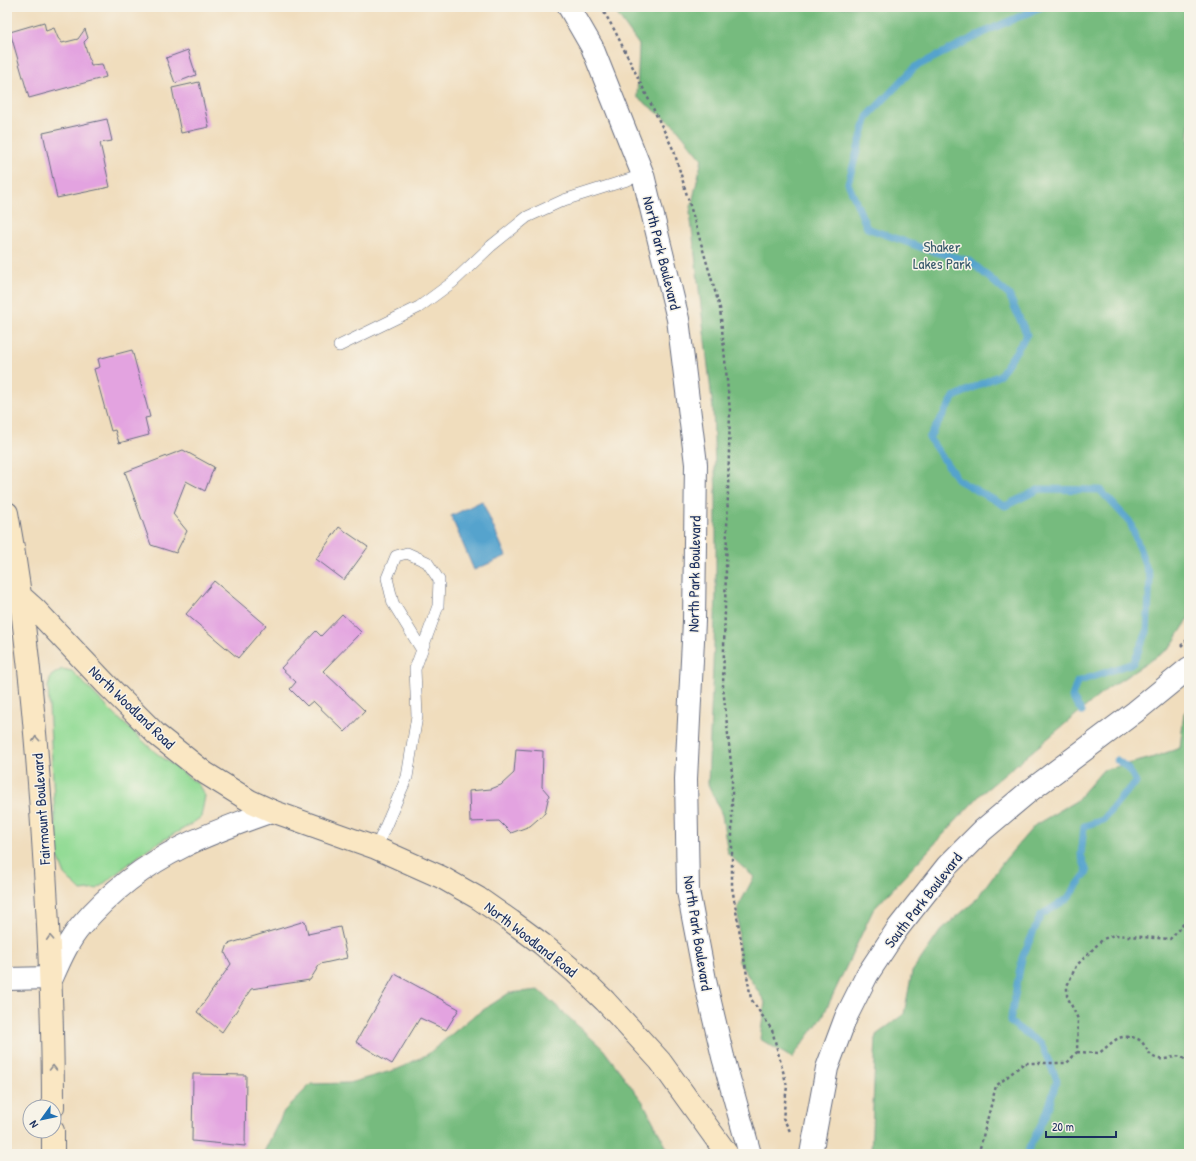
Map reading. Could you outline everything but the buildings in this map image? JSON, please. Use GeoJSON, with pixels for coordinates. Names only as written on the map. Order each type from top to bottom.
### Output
{"type":"FeatureCollection","features":[{"type":"Feature","properties":{"kind":"main road","name":"Fairmount Boulevard"},"geometry":{"type":"LineString","coordinates":[[7,513],[13,546],[13,589],[26,639],[36,739],[52,978],[53,1099]]}},
{"type":"Feature","properties":{"kind":"main road","name":"North Woodland Road"},"geometry":{"type":"LineString","coordinates":[[13,589],[157,735],[205,773],[250,801],[272,811],[376,848],[441,877],[478,898],[511,920],[542,944],[570,967],[605,1001],[660,1061],[726,1154]]}},
{"type":"Feature","properties":{"kind":"main road"},"geometry":{"type":"LineString","coordinates":[[53,1139],[53,1154]]}},
{"type":"Feature","properties":{"kind":"street","name":"North Park Boulevard"},"geometry":{"type":"LineString","coordinates":[[569,7],[592,47],[643,175],[678,319],[696,464],[694,621],[686,778],[688,891],[706,985],[723,1057],[750,1154]]}},
{"type":"Feature","properties":{"kind":"street","name":"South Park Boulevard"},"geometry":{"type":"LineString","coordinates":[[811,1154],[827,1068],[846,1017],[867,975],[898,928],[947,866],[983,830],[1026,793],[1135,712],[1189,668]]}},
{"type":"Feature","properties":{"kind":"street"},"geometry":{"type":"LineString","coordinates":[[7,979],[52,978],[66,948],[81,926],[99,906],[136,875],[185,845],[272,811]]}},
{"type":"Feature","properties":{"kind":"lane"},"geometry":{"type":"LineString","coordinates":[[339,346],[418,307],[453,282],[491,246],[527,217],[564,200],[643,175]]}},
{"type":"Feature","properties":{"kind":"lane"},"geometry":{"type":"LineString","coordinates":[[376,848],[407,777],[417,716],[415,669],[422,650],[438,606],[439,580],[427,562],[408,553],[396,556],[387,578],[393,603],[422,650]]}},
{"type":"Feature","properties":{"kind":"path"},"geometry":{"type":"LineString","coordinates":[[1181,646],[1189,638]]}},
{"type":"Feature","properties":{"kind":"path"},"geometry":{"type":"LineString","coordinates":[[981,1154],[980,1148],[996,1086],[1024,1063],[1067,1063],[1077,1052],[1078,1019],[1067,996],[1067,986],[1076,966],[1103,939],[1114,935],[1170,939],[1186,921],[1189,921]]}},
{"type":"Feature","properties":{"kind":"path"},"geometry":{"type":"LineString","coordinates":[[1077,1052],[1099,1053],[1119,1038],[1129,1037],[1138,1039],[1144,1044],[1146,1050],[1152,1057],[1167,1059],[1179,1055],[1184,1057],[1189,1064]]}},
{"type":"Feature","properties":{"kind":"green space","name":"Shaker Lakes Park"},"geometry":{"type":"Polygon","coordinates":[[[612,7],[1189,7],[1189,618],[1170,648],[1107,689],[981,794],[873,910],[823,1016],[792,1058],[760,1039],[765,1002],[739,962],[738,907],[754,877],[728,854],[722,815],[708,784],[716,595],[716,499],[713,409],[690,212],[702,159],[675,126],[637,97],[639,45],[612,7]]]}},
{"type":"Feature","properties":{"kind":"green space"},"geometry":{"type":"Polygon","coordinates":[[[62,669],[72,671],[116,716],[155,752],[198,784],[205,796],[201,817],[190,825],[149,848],[97,889],[81,891],[65,875],[57,854],[48,687],[51,676],[62,669]]]}},
{"type":"Feature","properties":{"kind":"green space"},"geometry":{"type":"Polygon","coordinates":[[[1189,707],[1189,1154],[871,1154],[876,1035],[904,1014],[912,972],[941,930],[974,902],[1004,861],[1035,825],[1076,801],[1103,770],[1148,759],[1180,748],[1184,713],[1189,707]]]}},
{"type":"Feature","properties":{"kind":"green space"},"geometry":{"type":"Polygon","coordinates":[[[539,990],[603,1049],[643,1102],[670,1154],[263,1154],[284,1111],[311,1084],[349,1083],[398,1069],[428,1054],[471,1018],[509,993],[539,990]]]}},
{"type":"Feature","properties":{"kind":"water"},"geometry":{"type":"Polygon","coordinates":[[[482,501],[506,556],[474,570],[451,516],[482,501]]]}},
{"type":"Feature","properties":{"kind":"waterway"},"geometry":{"type":"LineString","coordinates":[[1041,7],[989,30],[915,67],[867,117],[848,183],[867,228],[928,250],[970,261],[1009,295],[1027,335],[1000,375],[954,397],[929,438],[958,480],[1005,506],[1040,489],[1100,490],[1130,522],[1150,578],[1147,632],[1133,663],[1077,682],[1072,697],[1082,712]]}},
{"type":"Feature","properties":{"kind":"waterway"},"geometry":{"type":"LineString","coordinates":[[1028,1154],[1029,1148],[1047,1112],[1057,1080],[1041,1044],[1010,1022],[1022,958],[1041,915],[1067,899],[1087,872],[1081,855],[1084,826],[1103,820],[1124,794],[1136,783],[1129,770],[1117,760]]}}]}
